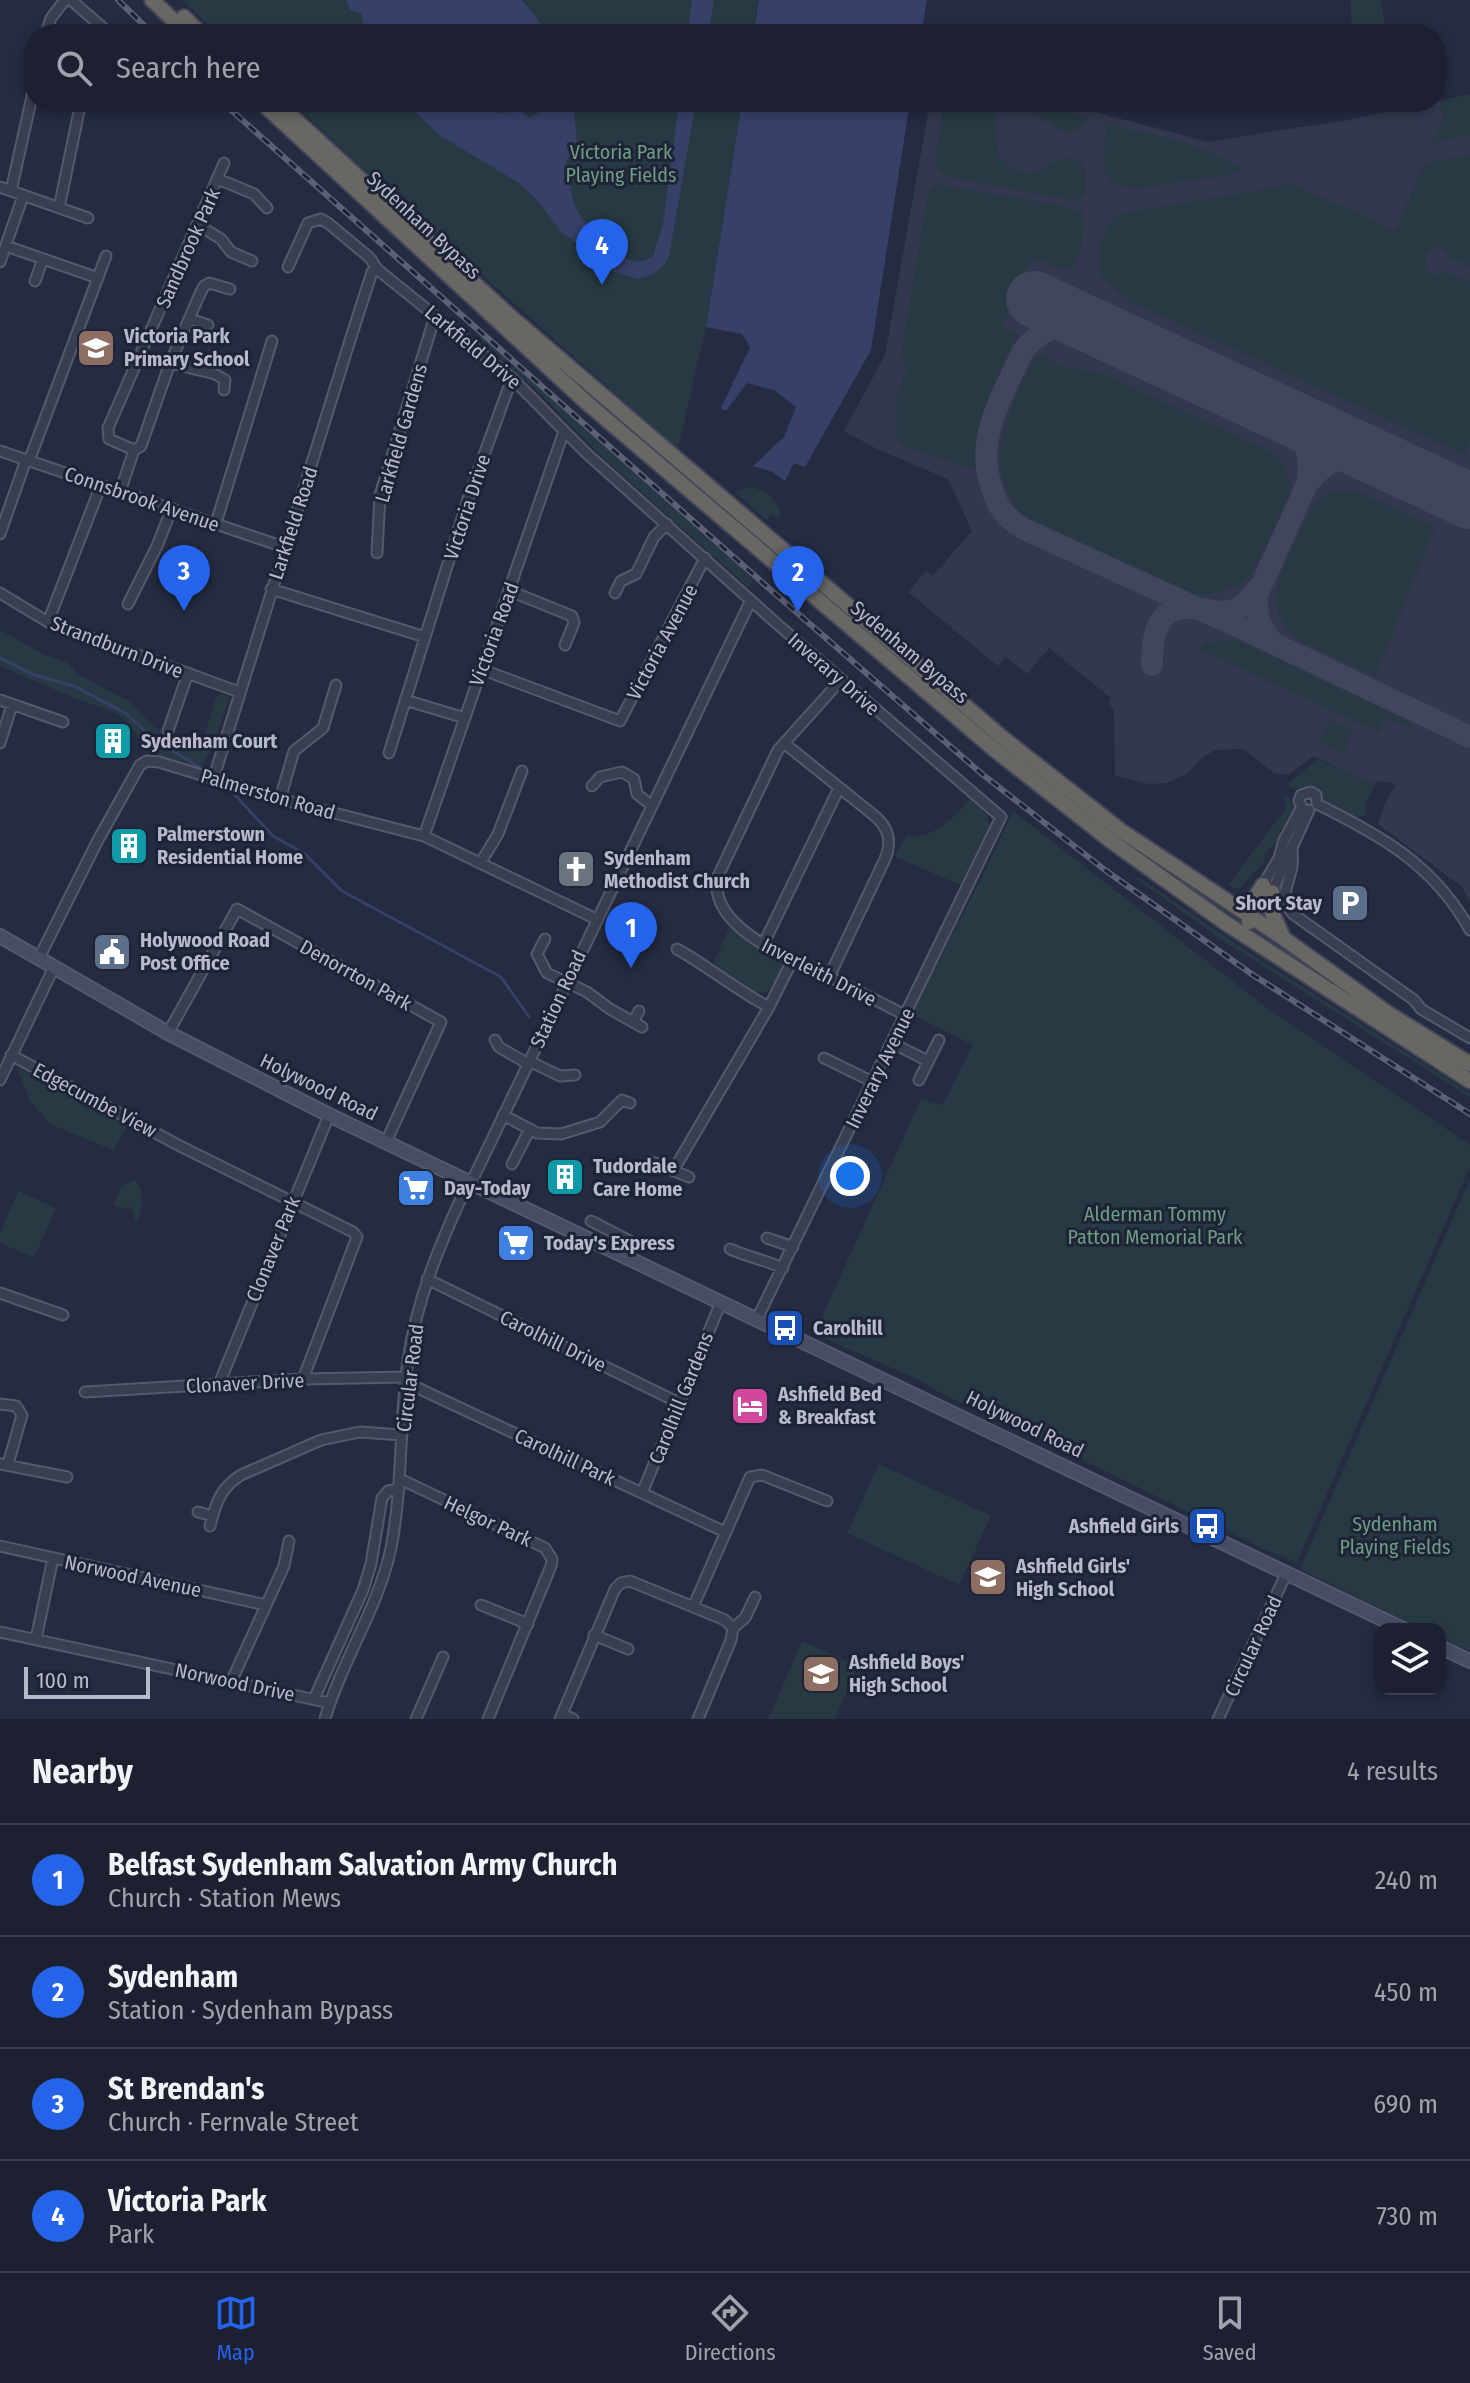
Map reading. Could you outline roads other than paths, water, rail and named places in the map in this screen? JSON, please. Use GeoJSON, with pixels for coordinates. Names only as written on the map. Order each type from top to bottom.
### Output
{"type":"FeatureCollection","features":[{"type":"Feature","properties":{"kind":"highway"},"geometry":{"type":"LineString","coordinates":[[152,0],[177,24]]}},
{"type":"Feature","properties":{"kind":"highway"},"geometry":{"type":"LineString","coordinates":[[166,0],[191,24]]}},
{"type":"Feature","properties":{"kind":"highway","name":"Sydenham Bypass"},"geometry":{"type":"LineString","coordinates":[[272,112],[587,403],[995,750],[1084,821],[1224,922],[1470,1081]]}},
{"type":"Feature","properties":{"kind":"highway","name":"Sydenham Bypass"},"geometry":{"type":"LineString","coordinates":[[287,112],[534,336],[1004,739],[1120,830],[1216,892],[1389,1014],[1470,1064]]}},
{"type":"Feature","properties":{"kind":"highway"},"geometry":{"type":"LineString","coordinates":[[1263,946],[1250,929],[1249,915],[1264,891]]}},
{"type":"Feature","properties":{"kind":"highway"},"geometry":{"type":"LineString","coordinates":[[1216,892],[1240,897],[1264,891]]}},
{"type":"Feature","properties":{"kind":"highway"},"geometry":{"type":"LineString","coordinates":[[1264,891],[1283,938]]}},
{"type":"Feature","properties":{"kind":"main road","name":"Holywood Road"},"geometry":{"type":"LineString","coordinates":[[0,936],[168,1033],[329,1115],[1391,1623]]}},
{"type":"Feature","properties":{"kind":"main road"},"geometry":{"type":"LineString","coordinates":[[1446,1650],[1470,1661]]}},
{"type":"Feature","properties":{"kind":"street"},"geometry":{"type":"LineString","coordinates":[[49,24],[68,0],[96,24]]}},
{"type":"Feature","properties":{"kind":"street"},"geometry":{"type":"LineString","coordinates":[[11,191],[28,112]]}},
{"type":"Feature","properties":{"kind":"street"},"geometry":{"type":"LineString","coordinates":[[59,208],[79,112]]}},
{"type":"Feature","properties":{"kind":"street","name":"Sandbrook Park"},"geometry":{"type":"LineString","coordinates":[[134,450],[109,439],[108,428],[224,163]]}},
{"type":"Feature","properties":{"kind":"street"},"geometry":{"type":"LineString","coordinates":[[218,179],[254,194],[267,208]]}},
{"type":"Feature","properties":{"kind":"street"},"geometry":{"type":"LineString","coordinates":[[0,187],[88,218]]}},
{"type":"Feature","properties":{"kind":"street"},"geometry":{"type":"LineString","coordinates":[[0,262],[23,196]]}},
{"type":"Feature","properties":{"kind":"street","name":"Larkfield Drive"},"geometry":{"type":"LineString","coordinates":[[288,267],[304,228],[308,223],[321,219],[370,258],[377,269],[512,378],[564,431]]}},
{"type":"Feature","properties":{"kind":"street"},"geometry":{"type":"LineString","coordinates":[[198,225],[221,239],[231,252],[252,261]]}},
{"type":"Feature","properties":{"kind":"street"},"geometry":{"type":"LineString","coordinates":[[6,246],[98,278]]}},
{"type":"Feature","properties":{"kind":"street"},"geometry":{"type":"LineString","coordinates":[[0,534],[106,256]]}},
{"type":"Feature","properties":{"kind":"street"},"geometry":{"type":"LineString","coordinates":[[35,281],[43,259]]}},
{"type":"Feature","properties":{"kind":"street","name":"Larkfield Road"},"geometry":{"type":"LineString","coordinates":[[213,780],[372,272],[377,269]]}},
{"type":"Feature","properties":{"kind":"street"},"geometry":{"type":"LineString","coordinates":[[120,492],[134,450],[141,446],[170,363],[204,286],[214,284],[230,289]]}},
{"type":"Feature","properties":{"kind":"street","name":"Larkfield Gardens"},"geometry":{"type":"LineString","coordinates":[[377,553],[380,495],[435,316]]}},
{"type":"Feature","properties":{"kind":"street"},"geometry":{"type":"LineString","coordinates":[[190,319],[208,325]]}},
{"type":"Feature","properties":{"kind":"street"},"geometry":{"type":"LineString","coordinates":[[216,523],[272,341]]}},
{"type":"Feature","properties":{"kind":"street"},"geometry":{"type":"LineString","coordinates":[[170,363],[215,374],[225,380],[224,390]]}},
{"type":"Feature","properties":{"kind":"street","name":"Victoria Drive"},"geometry":{"type":"LineString","coordinates":[[389,753],[469,496],[512,378]]}},
{"type":"Feature","properties":{"kind":"street","name":"Inverary Drive"},"geometry":{"type":"LineString","coordinates":[[564,431],[841,680],[1001,817]]}},
{"type":"Feature","properties":{"kind":"street","name":"Victoria Road"},"geometry":{"type":"LineString","coordinates":[[424,836],[564,431]]}},
{"type":"Feature","properties":{"kind":"street","name":"Connsbrook Avenue"},"geometry":{"type":"LineString","coordinates":[[0,451],[284,547]]}},
{"type":"Feature","properties":{"kind":"street"},"geometry":{"type":"LineString","coordinates":[[48,622],[101,485]]}},
{"type":"Feature","properties":{"kind":"street"},"geometry":{"type":"LineString","coordinates":[[128,604],[172,508]]}},
{"type":"Feature","properties":{"kind":"street"},"geometry":{"type":"LineString","coordinates":[[615,593],[621,581],[636,574],[654,537],[667,524]]}},
{"type":"Feature","properties":{"kind":"street","name":"Victoria Avenue"},"geometry":{"type":"LineString","coordinates":[[481,669],[620,721],[705,558]]}},
{"type":"Feature","properties":{"kind":"street"},"geometry":{"type":"LineString","coordinates":[[271,589],[425,637]]}},
{"type":"Feature","properties":{"kind":"street"},"geometry":{"type":"LineString","coordinates":[[510,591],[572,616],[574,623],[565,645]]}},
{"type":"Feature","properties":{"kind":"street","name":"Strandburn Drive"},"geometry":{"type":"LineString","coordinates":[[0,593],[48,622],[239,692]]}},
{"type":"Feature","properties":{"kind":"street","name":"Station Road"},"geometry":{"type":"LineString","coordinates":[[470,1182],[751,600]]}},
{"type":"Feature","properties":{"kind":"street"},"geometry":{"type":"LineString","coordinates":[[168,731],[188,673]]}},
{"type":"Feature","properties":{"kind":"street","name":"Inverleith Drive"},"geometry":{"type":"LineString","coordinates":[[841,680],[784,743],[773,760],[716,883],[719,902],[763,945],[905,1015]]}},
{"type":"Feature","properties":{"kind":"street"},"geometry":{"type":"LineString","coordinates":[[280,799],[294,751],[323,728],[336,685]]}},
{"type":"Feature","properties":{"kind":"street"},"geometry":{"type":"LineString","coordinates":[[0,700],[63,722]]}},
{"type":"Feature","properties":{"kind":"street"},"geometry":{"type":"LineString","coordinates":[[405,700],[465,718]]}},
{"type":"Feature","properties":{"kind":"street"},"geometry":{"type":"LineString","coordinates":[[0,743],[12,705]]}},
{"type":"Feature","properties":{"kind":"street"},"geometry":{"type":"LineString","coordinates":[[784,743],[881,822],[888,834],[885,859],[829,977]]}},
{"type":"Feature","properties":{"kind":"street","name":"Palmerston Road"},"geometry":{"type":"LineString","coordinates":[[39,958],[98,840],[140,765],[147,761],[424,836],[596,919]]}},
{"type":"Feature","properties":{"kind":"street"},"geometry":{"type":"LineString","coordinates":[[481,862],[498,834],[522,771]]}},
{"type":"Feature","properties":{"kind":"street"},"geometry":{"type":"LineString","coordinates":[[592,786],[596,774],[626,774],[634,779],[637,794],[651,805]]}},
{"type":"Feature","properties":{"kind":"street"},"geometry":{"type":"LineString","coordinates":[[763,945],[839,788]]}},
{"type":"Feature","properties":{"kind":"street"},"geometry":{"type":"LineString","coordinates":[[1310,807],[1366,828],[1424,869],[1448,896],[1470,930]]}},
{"type":"Feature","properties":{"kind":"street"},"geometry":{"type":"LineString","coordinates":[[1264,891],[1292,846],[1310,807]]}},
{"type":"Feature","properties":{"kind":"street"},"geometry":{"type":"LineString","coordinates":[[1264,891],[1284,840],[1310,807]]}},
{"type":"Feature","properties":{"kind":"street","name":"Inverary Avenue"},"geometry":{"type":"LineString","coordinates":[[757,1319],[1001,817]]}},
{"type":"Feature","properties":{"kind":"street"},"geometry":{"type":"LineString","coordinates":[[1292,846],[1293,865],[1284,892],[1285,902],[1293,914],[1414,1000],[1421,1009],[1470,1038]]}},
{"type":"Feature","properties":{"kind":"street","name":"Denorrton Park"},"geometry":{"type":"LineString","coordinates":[[168,1033],[237,909],[441,1022],[386,1142]]}},
{"type":"Feature","properties":{"kind":"street"},"geometry":{"type":"LineString","coordinates":[[545,939],[537,954],[547,973],[591,994],[637,1025],[639,1011]]}},
{"type":"Feature","properties":{"kind":"street"},"geometry":{"type":"LineString","coordinates":[[677,949],[708,966],[739,991],[769,1007]]}},
{"type":"Feature","properties":{"kind":"street"},"geometry":{"type":"LineString","coordinates":[[673,1171],[769,1007],[792,961]]}},
{"type":"Feature","properties":{"kind":"street"},"geometry":{"type":"LineString","coordinates":[[0,1080],[54,967]]}},
{"type":"Feature","properties":{"kind":"street"},"geometry":{"type":"LineString","coordinates":[[495,1040],[499,1047],[528,1062],[560,1076],[575,1075]]}},
{"type":"Feature","properties":{"kind":"street"},"geometry":{"type":"LineString","coordinates":[[919,1080],[939,1040]]}},
{"type":"Feature","properties":{"kind":"street"},"geometry":{"type":"LineString","coordinates":[[892,1043],[928,1061]]}},
{"type":"Feature","properties":{"kind":"street","name":"Edgecumbe View"},"geometry":{"type":"LineString","coordinates":[[11,1055],[178,1145],[353,1232],[357,1237],[303,1379]]}},
{"type":"Feature","properties":{"kind":"street"},"geometry":{"type":"LineString","coordinates":[[824,1058],[873,1082]]}},
{"type":"Feature","properties":{"kind":"street"},"geometry":{"type":"LineString","coordinates":[[503,1115],[548,1135],[576,1131],[600,1122],[622,1100],[630,1103]]}},
{"type":"Feature","properties":{"kind":"street"},"geometry":{"type":"LineString","coordinates":[[714,1101],[724,1105]]}},
{"type":"Feature","properties":{"kind":"street","name":"Clonaver Park"},"geometry":{"type":"LineString","coordinates":[[219,1384],[329,1115]]}},
{"type":"Feature","properties":{"kind":"street"},"geometry":{"type":"LineString","coordinates":[[512,1164],[530,1129]]}},
{"type":"Feature","properties":{"kind":"street"},"geometry":{"type":"LineString","coordinates":[[650,1161],[689,1177]]}},
{"type":"Feature","properties":{"kind":"street","name":"Circular Road"},"geometry":{"type":"LineString","coordinates":[[325,1719],[384,1579],[400,1484],[406,1380],[414,1325],[427,1279],[470,1182]]}},
{"type":"Feature","properties":{"kind":"street"},"geometry":{"type":"LineString","coordinates":[[591,1221],[632,1242],[629,1259]]}},
{"type":"Feature","properties":{"kind":"street"},"geometry":{"type":"LineString","coordinates":[[767,1238],[793,1247]]}},
{"type":"Feature","properties":{"kind":"street"},"geometry":{"type":"LineString","coordinates":[[730,1249],[783,1268]]}},
{"type":"Feature","properties":{"kind":"street","name":"Carolhill Drive"},"geometry":{"type":"LineString","coordinates":[[427,1279],[679,1403]]}},
{"type":"Feature","properties":{"kind":"street"},"geometry":{"type":"LineString","coordinates":[[0,1293],[63,1315]]}},
{"type":"Feature","properties":{"kind":"street","name":"Carolhill Gardens"},"geometry":{"type":"LineString","coordinates":[[642,1493],[721,1302]]}},
{"type":"Feature","properties":{"kind":"street","name":"Clonaver Drive"},"geometry":{"type":"LineString","coordinates":[[85,1392],[303,1379],[406,1380]]}},
{"type":"Feature","properties":{"kind":"street","name":"Carolhill Park"},"geometry":{"type":"LineString","coordinates":[[406,1380],[725,1532]]}},
{"type":"Feature","properties":{"kind":"street"},"geometry":{"type":"LineString","coordinates":[[0,1404],[16,1406],[22,1415],[4,1464],[67,1477]]}},
{"type":"Feature","properties":{"kind":"street"},"geometry":{"type":"LineString","coordinates":[[198,1512],[212,1521],[219,1496],[231,1481],[299,1447],[360,1432],[402,1435]]}},
{"type":"Feature","properties":{"kind":"street"},"geometry":{"type":"LineString","coordinates":[[693,1607],[748,1480],[754,1475],[765,1476],[827,1501]]}},
{"type":"Feature","properties":{"kind":"street"},"geometry":{"type":"LineString","coordinates":[[314,1699],[363,1590],[382,1498],[400,1484]]}},
{"type":"Feature","properties":{"kind":"street","name":"Helgor Park"},"geometry":{"type":"LineString","coordinates":[[400,1484],[545,1548],[552,1559],[488,1719]]}},
{"type":"Feature","properties":{"kind":"street"},"geometry":{"type":"LineString","coordinates":[[231,1682],[284,1566],[289,1541]]}},
{"type":"Feature","properties":{"kind":"street","name":"Norwood Avenue"},"geometry":{"type":"LineString","coordinates":[[0,1546],[266,1605]]}},
{"type":"Feature","properties":{"kind":"street"},"geometry":{"type":"LineString","coordinates":[[36,1639],[53,1558]]}},
{"type":"Feature","properties":{"kind":"street","name":"Circular Road"},"geometry":{"type":"LineString","coordinates":[[1218,1719],[1287,1572]]}},
{"type":"Feature","properties":{"kind":"street"},"geometry":{"type":"LineString","coordinates":[[573,1719],[561,1716],[615,1589],[626,1581],[725,1620],[733,1628],[733,1635],[698,1719]]}},
{"type":"Feature","properties":{"kind":"street"},"geometry":{"type":"LineString","coordinates":[[733,1628],[745,1618],[755,1597]]}},
{"type":"Feature","properties":{"kind":"street"},"geometry":{"type":"LineString","coordinates":[[481,1605],[528,1624]]}},
{"type":"Feature","properties":{"kind":"street","name":"Norwood Drive"},"geometry":{"type":"LineString","coordinates":[[0,1632],[330,1703]]}},
{"type":"Feature","properties":{"kind":"street"},"geometry":{"type":"LineString","coordinates":[[594,1635],[628,1649]]}},
{"type":"Feature","properties":{"kind":"street"},"geometry":{"type":"LineString","coordinates":[[416,1719],[443,1657]]}},
{"type":"Feature","properties":{"kind":"water"},"geometry":{"type":"Polygon","coordinates":[[[346,0],[522,0],[541,24],[363,24],[361,13],[350,10],[346,0]]]}},
{"type":"Feature","properties":{"kind":"water"},"geometry":{"type":"Polygon","coordinates":[[[692,0],[714,0],[710,24],[688,24],[692,0]]]}},
{"type":"Feature","properties":{"kind":"water"},"geometry":{"type":"Polygon","coordinates":[[[759,0],[927,0],[923,24],[755,24],[759,0]]]}},
{"type":"Feature","properties":{"kind":"water"},"geometry":{"type":"Polygon","coordinates":[[[415,112],[523,112],[530,118],[538,112],[574,112],[577,142],[566,162],[575,206],[588,226],[609,247],[632,260],[643,261],[653,256],[663,224],[678,112],[694,112],[669,256],[665,264],[652,275],[638,279],[610,271],[561,231],[538,201],[519,183],[439,135],[415,112]]]}},
{"type":"Feature","properties":{"kind":"water"},"geometry":{"type":"Polygon","coordinates":[[[740,112],[908,112],[871,350],[805,467],[794,463],[785,481],[772,472],[753,466],[784,437],[796,407],[774,390],[747,383],[726,411],[721,408],[750,347],[742,334],[706,327],[740,112]]]}},
{"type":"Feature","properties":{"kind":"waterway"},"geometry":{"type":"LineString","coordinates":[[0,658],[34,675],[74,686],[125,713],[153,738],[202,769]]}},
{"type":"Feature","properties":{"kind":"waterway"},"geometry":{"type":"LineString","coordinates":[[235,795],[273,836],[305,854],[342,891],[501,977],[529,1017]]}},
{"type":"Feature","properties":{"kind":"railway"},"geometry":{"type":"LineString","coordinates":[[118,0],[143,24]]}},
{"type":"Feature","properties":{"kind":"railway"},"geometry":{"type":"LineString","coordinates":[[233,112],[982,774],[1105,870],[1253,975],[1470,1114]]}},
{"type":"Feature","properties":{"kind":"place","name":"Victoria Park"},"geometry":{"type":"Point","coordinates":[602,285]}},
{"type":"Feature","properties":{"kind":"place","name":"Victoria Park Primary School"},"geometry":{"type":"Point","coordinates":[96,348]}},
{"type":"Feature","properties":{"kind":"place","name":"St Brendan's"},"geometry":{"type":"Point","coordinates":[184,611]}},
{"type":"Feature","properties":{"kind":"place","name":"Sydenham"},"geometry":{"type":"Point","coordinates":[798,612]}},
{"type":"Feature","properties":{"kind":"place","name":"Sydenham Court"},"geometry":{"type":"Point","coordinates":[113,741]}},
{"type":"Feature","properties":{"kind":"place","name":"Palmerstown Residential Home"},"geometry":{"type":"Point","coordinates":[129,846]}},
{"type":"Feature","properties":{"kind":"place","name":"Sydenham Methodist Church"},"geometry":{"type":"Point","coordinates":[576,869]}},
{"type":"Feature","properties":{"kind":"place","name":"Short Stay"},"geometry":{"type":"Point","coordinates":[1350,903]}},
{"type":"Feature","properties":{"kind":"place","name":"Holywood Road Post Office"},"geometry":{"type":"Point","coordinates":[112,952]}},
{"type":"Feature","properties":{"kind":"place","name":"Belfast Sydenham Salvation Army Church"},"geometry":{"type":"Point","coordinates":[631,968]}},
{"type":"Feature","properties":{"kind":"place","name":"Tudordale Care Home"},"geometry":{"type":"Point","coordinates":[565,1177]}},
{"type":"Feature","properties":{"kind":"place","name":"Day-Today"},"geometry":{"type":"Point","coordinates":[416,1188]}},
{"type":"Feature","properties":{"kind":"place","name":"Today's Express"},"geometry":{"type":"Point","coordinates":[516,1243]}},
{"type":"Feature","properties":{"kind":"place","name":"Carolhill"},"geometry":{"type":"Point","coordinates":[785,1328]}},
{"type":"Feature","properties":{"kind":"place","name":"Ashfield Bed & Breakfast"},"geometry":{"type":"Point","coordinates":[750,1406]}},
{"type":"Feature","properties":{"kind":"place","name":"Ashfield Girls"},"geometry":{"type":"Point","coordinates":[1207,1526]}},
{"type":"Feature","properties":{"kind":"place","name":"Ashfield Girls' High School"},"geometry":{"type":"Point","coordinates":[988,1577]}},
{"type":"Feature","properties":{"kind":"place","name":"Ashfield Boys' High School"},"geometry":{"type":"Point","coordinates":[821,1674]}},
{"type":"Feature","properties":{"kind":"park label","name":"Victoria Park Playing Fields"},"geometry":{"type":"Point","coordinates":[621,164]}},
{"type":"Feature","properties":{"kind":"park label","name":"Alderman Tommy Patton Memorial Park"},"geometry":{"type":"Point","coordinates":[1155,1226]}},
{"type":"Feature","properties":{"kind":"park label","name":"Sydenham Playing Fields"},"geometry":{"type":"Point","coordinates":[1395,1536]}}]}
